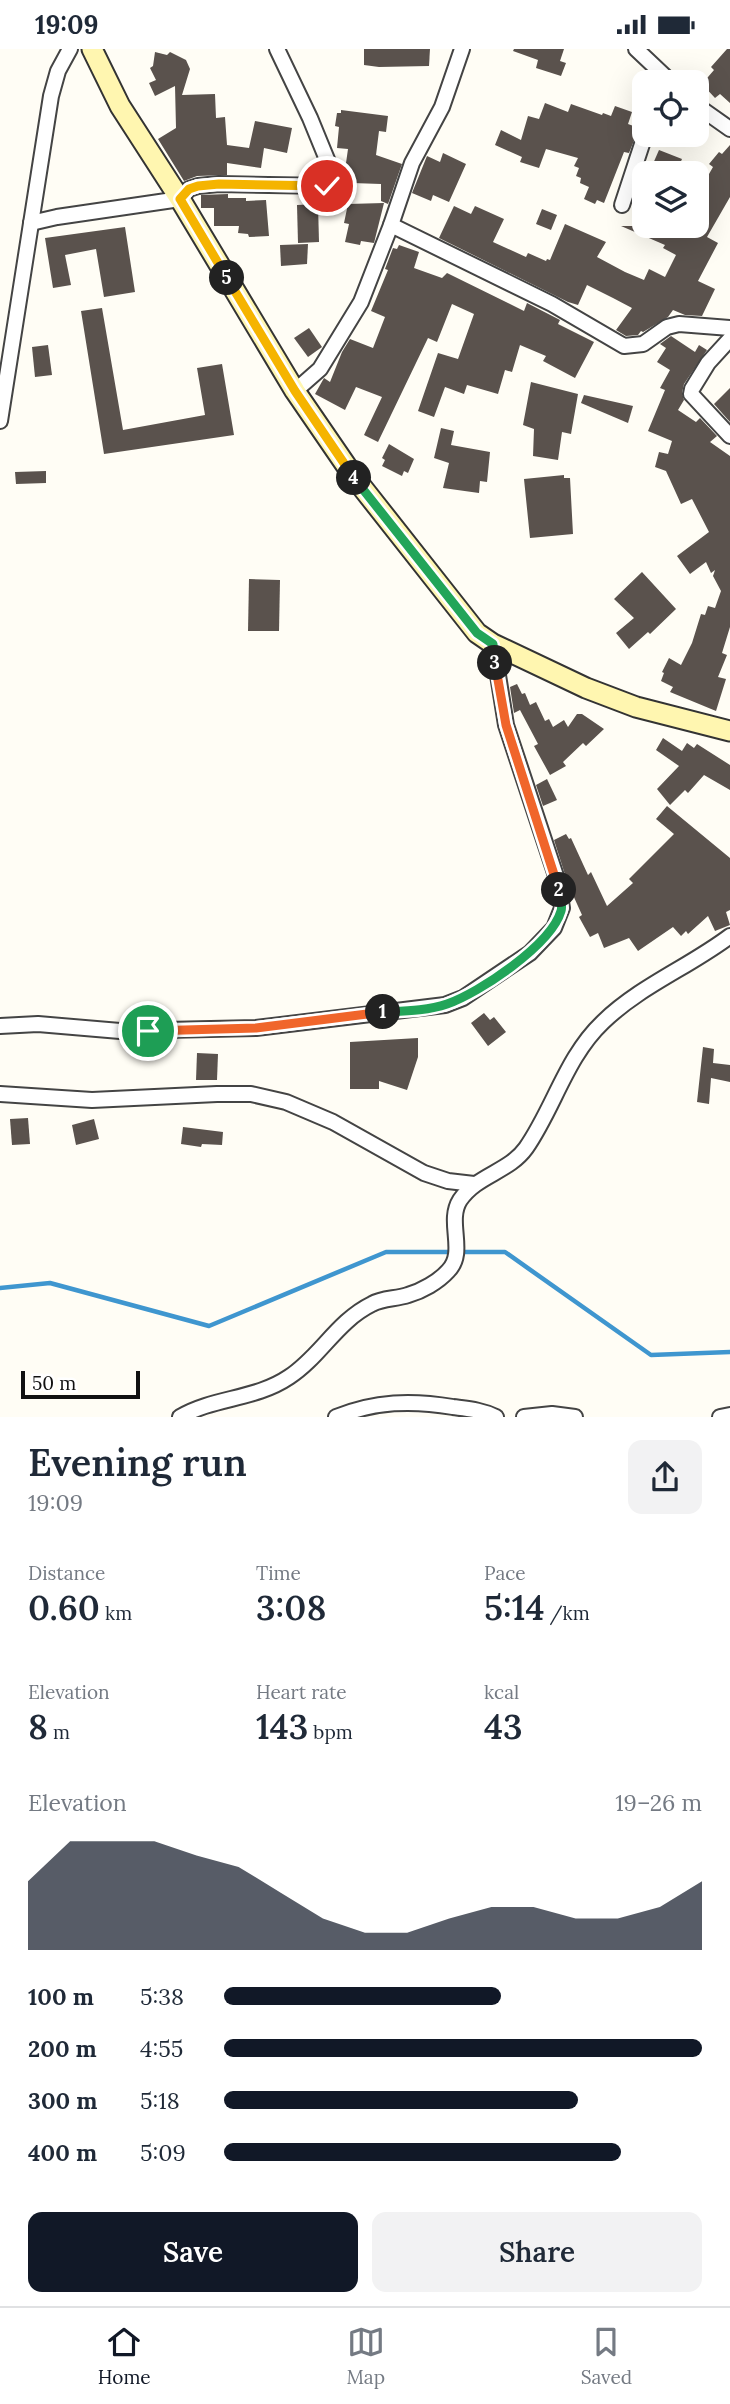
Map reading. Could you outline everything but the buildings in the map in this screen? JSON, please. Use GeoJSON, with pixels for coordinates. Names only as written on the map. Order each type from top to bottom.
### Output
{"type":"FeatureCollection","features":[{"type":"Feature","properties":{"kind":"street"},"geometry":{"type":"LineString","coordinates":[[0,421],[51,96],[58,71],[70,49]]}},
{"type":"Feature","properties":{"kind":"street"},"geometry":{"type":"LineString","coordinates":[[92,49],[120,106],[180,199],[295,391],[354,477],[477,633],[493,644],[586,688],[636,707],[730,731]]}},
{"type":"Feature","properties":{"kind":"street"},"geometry":{"type":"LineString","coordinates":[[32,223],[57,216],[180,199],[189,189],[198,186],[332,184],[335,179],[327,156],[277,49]]}},
{"type":"Feature","properties":{"kind":"street"},"geometry":{"type":"LineString","coordinates":[[295,391],[320,369],[361,302],[412,163],[442,107],[462,49]]}},
{"type":"Feature","properties":{"kind":"street"},"geometry":{"type":"LineString","coordinates":[[642,51],[658,70]]}},
{"type":"Feature","properties":{"kind":"street"},"geometry":{"type":"LineString","coordinates":[[709,114],[730,129]]}},
{"type":"Feature","properties":{"kind":"street"},"geometry":{"type":"LineString","coordinates":[[622,205],[641,147]]}},
{"type":"Feature","properties":{"kind":"street"},"geometry":{"type":"LineString","coordinates":[[391,225],[552,304],[624,346],[643,344],[667,327],[679,324],[730,328]]}},
{"type":"Feature","properties":{"kind":"street"},"geometry":{"type":"LineString","coordinates":[[730,339],[708,363],[691,394],[730,436]]}},
{"type":"Feature","properties":{"kind":"street"},"geometry":{"type":"LineString","coordinates":[[0,1026],[38,1024],[134,1031],[256,1028],[353,1015],[430,1009],[463,998],[530,953],[554,928],[562,908],[558,882],[506,725],[493,644]]}},
{"type":"Feature","properties":{"kind":"street"},"geometry":{"type":"LineString","coordinates":[[180,1417],[242,1397],[289,1377],[336,1330],[362,1309],[375,1302],[409,1295],[435,1282],[449,1271],[456,1260],[457,1205],[474,1184],[515,1160],[525,1149],[565,1072],[602,1023],[643,990],[690,964],[730,936]]}},
{"type":"Feature","properties":{"kind":"street"},"geometry":{"type":"LineString","coordinates":[[0,1094],[92,1100],[251,1094],[286,1102],[333,1122],[424,1173],[448,1181],[474,1184]]}},
{"type":"Feature","properties":{"kind":"street"},"geometry":{"type":"LineString","coordinates":[[336,1417],[358,1408],[408,1401],[482,1411],[495,1417]]}},
{"type":"Feature","properties":{"kind":"street"},"geometry":{"type":"LineString","coordinates":[[524,1417],[552,1414],[575,1417]]}},
{"type":"Feature","properties":{"kind":"street"},"geometry":{"type":"LineString","coordinates":[[720,1417],[730,1415]]}},
{"type":"Feature","properties":{"kind":"waterway"},"geometry":{"type":"LineString","coordinates":[[0,1288],[50,1283],[209,1326],[386,1252],[505,1252],[651,1355],[730,1352]]}},
{"type":"Feature","properties":{"kind":"route"},"geometry":{"type":"LineString","coordinates":[[148,1031],[256,1028],[353,1015],[430,1009],[445,1005],[463,998],[530,953],[554,928],[562,908],[558,882],[506,725],[493,644],[477,633],[354,477],[295,391],[180,199],[189,189],[219,184],[327,186]]}}]}
